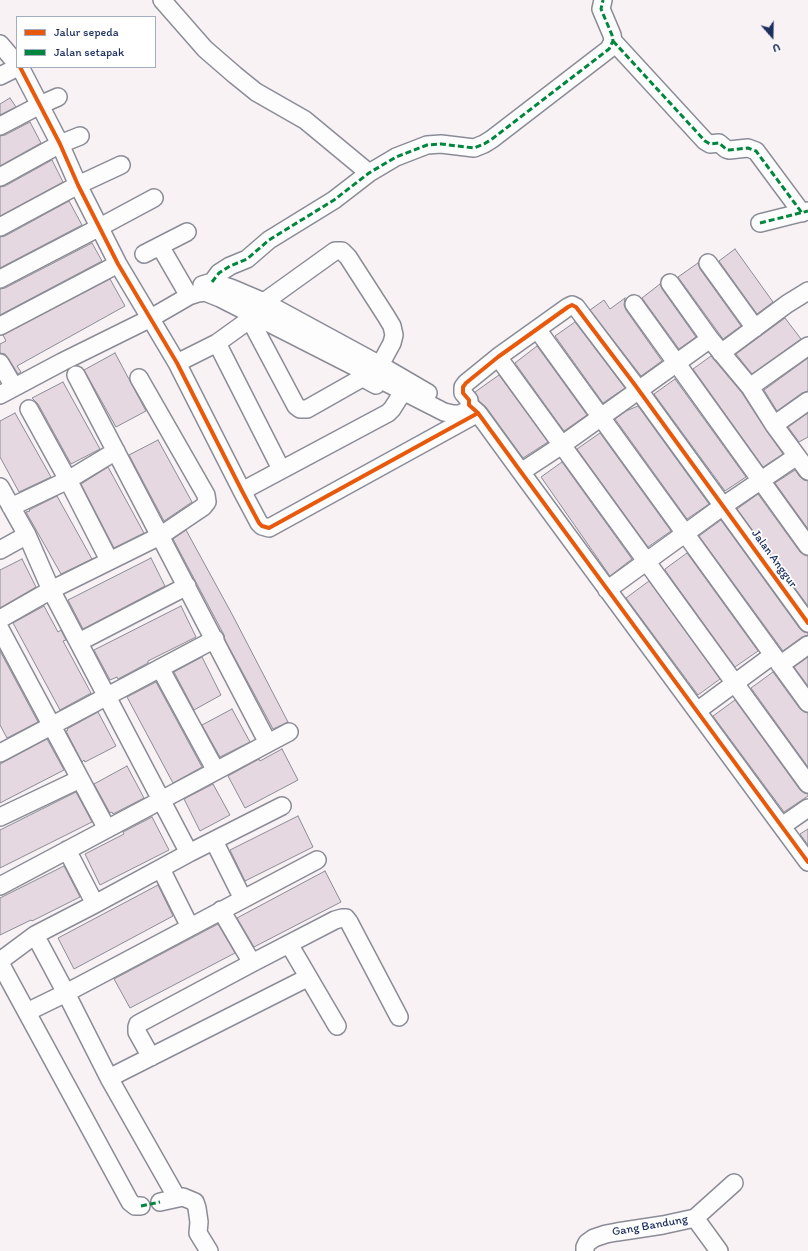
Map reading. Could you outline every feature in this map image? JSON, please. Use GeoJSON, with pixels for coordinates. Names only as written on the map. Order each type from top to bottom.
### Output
{"type":"FeatureCollection","features":[{"type":"Feature","properties":{"kind":"street"},"geometry":{"type":"LineString","coordinates":[[162,0],[205,49],[235,75],[256,92],[305,120],[369,173]]}},
{"type":"Feature","properties":{"kind":"street"},"geometry":{"type":"LineString","coordinates":[[603,0],[601,10],[612,35],[613,41],[707,142],[710,144],[719,143],[729,150],[748,148],[756,151],[805,212],[760,224]]}},
{"type":"Feature","properties":{"kind":"street"},"geometry":{"type":"LineString","coordinates":[[209,287],[219,273],[230,266],[247,259],[269,240],[334,200],[369,173],[396,157],[427,145],[440,144],[474,148],[484,144],[609,49],[613,41]]}},
{"type":"Feature","properties":{"kind":"street"},"geometry":{"type":"LineString","coordinates":[[0,44],[16,63]]}},
{"type":"Feature","properties":{"kind":"street"},"geometry":{"type":"LineString","coordinates":[[0,76],[17,68]]}},
{"type":"Feature","properties":{"kind":"street"},"geometry":{"type":"LineString","coordinates":[[20,68],[60,144],[78,185],[118,264],[177,363],[242,491],[262,526],[269,528],[451,428],[473,407]]}},
{"type":"Feature","properties":{"kind":"street"},"geometry":{"type":"LineString","coordinates":[[0,126],[58,97]]}},
{"type":"Feature","properties":{"kind":"street"},"geometry":{"type":"LineString","coordinates":[[0,177],[60,144],[80,136]]}},
{"type":"Feature","properties":{"kind":"street"},"geometry":{"type":"LineString","coordinates":[[0,227],[78,185],[121,165]]}},
{"type":"Feature","properties":{"kind":"street"},"geometry":{"type":"LineString","coordinates":[[0,279],[154,198]]}},
{"type":"Feature","properties":{"kind":"street"},"geometry":{"type":"LineString","coordinates":[[144,254],[187,232]]}},
{"type":"Feature","properties":{"kind":"street"},"geometry":{"type":"LineString","coordinates":[[160,246],[187,293]]}},
{"type":"Feature","properties":{"kind":"street"},"geometry":{"type":"LineString","coordinates":[[177,363],[217,343],[255,312],[335,251],[342,251],[348,257],[392,326],[394,335],[392,343],[373,373],[365,379],[360,379],[307,409],[300,409],[296,406],[254,327],[255,312]]}},
{"type":"Feature","properties":{"kind":"street"},"geometry":{"type":"LineString","coordinates":[[708,263],[755,328]]}},
{"type":"Feature","properties":{"kind":"street"},"geometry":{"type":"LineString","coordinates":[[0,326],[118,264]]}},
{"type":"Feature","properties":{"kind":"street"},"geometry":{"type":"LineString","coordinates":[[608,590],[723,506],[761,481],[803,460],[774,425],[750,387],[710,338],[670,283]]}},
{"type":"Feature","properties":{"kind":"street"},"geometry":{"type":"LineString","coordinates":[[0,362],[6,387],[187,293],[209,287],[231,288],[255,312],[373,373],[450,404],[464,403],[473,407]]}},
{"type":"Feature","properties":{"kind":"street"},"geometry":{"type":"LineString","coordinates":[[721,352],[787,304],[808,291]]}},
{"type":"Feature","properties":{"kind":"street"},"geometry":{"type":"LineString","coordinates":[[634,304],[808,546]]}},
{"type":"Feature","properties":{"kind":"street","name":"Jalan Anggur"},"geometry":{"type":"LineString","coordinates":[[537,329],[568,307],[572,305],[576,306],[639,390],[808,623]]}},
{"type":"Feature","properties":{"kind":"street"},"geometry":{"type":"LineString","coordinates":[[808,703],[537,329],[466,383],[463,393],[808,862]]}},
{"type":"Feature","properties":{"kind":"street"},"geometry":{"type":"LineString","coordinates":[[521,472],[562,445],[710,338]]}},
{"type":"Feature","properties":{"kind":"street"},"geometry":{"type":"LineString","coordinates":[[217,343],[281,469]]}},
{"type":"Feature","properties":{"kind":"street"},"geometry":{"type":"LineString","coordinates":[[750,387],[808,346]]}},
{"type":"Feature","properties":{"kind":"street"},"geometry":{"type":"LineString","coordinates":[[498,358],[808,784]]}},
{"type":"Feature","properties":{"kind":"street"},"geometry":{"type":"LineString","coordinates":[[373,373],[399,398],[451,428]]}},
{"type":"Feature","properties":{"kind":"street"},"geometry":{"type":"LineString","coordinates":[[76,375],[268,743]]}},
{"type":"Feature","properties":{"kind":"street"},"geometry":{"type":"LineString","coordinates":[[0,619],[51,590],[160,536],[203,507],[207,502],[206,496],[139,378]]}},
{"type":"Feature","properties":{"kind":"street"},"geometry":{"type":"LineString","coordinates":[[242,491],[388,413],[399,398]]}},
{"type":"Feature","properties":{"kind":"street"},"geometry":{"type":"LineString","coordinates":[[774,425],[808,401]]}},
{"type":"Feature","properties":{"kind":"street"},"geometry":{"type":"LineString","coordinates":[[29,409],[68,480],[109,560]]}},
{"type":"Feature","properties":{"kind":"street"},"geometry":{"type":"LineString","coordinates":[[11,507],[68,480],[116,451]]}},
{"type":"Feature","properties":{"kind":"street"},"geometry":{"type":"LineString","coordinates":[[0,487],[26,535],[51,590],[188,853]]}},
{"type":"Feature","properties":{"kind":"street"},"geometry":{"type":"LineString","coordinates":[[0,550],[26,535]]}},
{"type":"Feature","properties":{"kind":"street"},"geometry":{"type":"LineString","coordinates":[[79,642],[187,586]]}},
{"type":"Feature","properties":{"kind":"street"},"geometry":{"type":"LineString","coordinates":[[0,630],[107,829]]}},
{"type":"Feature","properties":{"kind":"street"},"geometry":{"type":"LineString","coordinates":[[0,753],[215,639]]}},
{"type":"Feature","properties":{"kind":"street"},"geometry":{"type":"LineString","coordinates":[[697,711],[735,684],[777,660],[808,645]]}},
{"type":"Feature","properties":{"kind":"street"},"geometry":{"type":"LineString","coordinates":[[160,668],[216,771]]}},
{"type":"Feature","properties":{"kind":"street"},"geometry":{"type":"LineString","coordinates":[[1,882],[67,850],[289,732]]}},
{"type":"Feature","properties":{"kind":"street"},"geometry":{"type":"LineString","coordinates":[[0,817],[80,779]]}},
{"type":"Feature","properties":{"kind":"street"},"geometry":{"type":"LineString","coordinates":[[141,1206],[135,1206],[130,1202],[0,962],[35,935],[161,869],[188,853],[282,806]]}},
{"type":"Feature","properties":{"kind":"street"},"geometry":{"type":"LineString","coordinates":[[782,826],[808,808]]}},
{"type":"Feature","properties":{"kind":"street"},"geometry":{"type":"LineString","coordinates":[[214,841],[243,899]]}},
{"type":"Feature","properties":{"kind":"street"},"geometry":{"type":"LineString","coordinates":[[67,850],[95,904]]}},
{"type":"Feature","properties":{"kind":"street"},"geometry":{"type":"LineString","coordinates":[[27,1012],[66,993],[317,860]]}},
{"type":"Feature","properties":{"kind":"street"},"geometry":{"type":"LineString","coordinates":[[161,869],[190,927]]}},
{"type":"Feature","properties":{"kind":"street"},"geometry":{"type":"LineString","coordinates":[[221,910],[252,963]]}},
{"type":"Feature","properties":{"kind":"street"},"geometry":{"type":"LineString","coordinates":[[151,1057],[137,1032],[138,1024],[252,963],[335,920],[342,918],[346,918],[350,922],[399,1017]]}},
{"type":"Feature","properties":{"kind":"street"},"geometry":{"type":"LineString","coordinates":[[35,935],[109,1078],[177,1198]]}},
{"type":"Feature","properties":{"kind":"street"},"geometry":{"type":"LineString","coordinates":[[289,944],[307,978],[337,1026]]}},
{"type":"Feature","properties":{"kind":"street"},"geometry":{"type":"LineString","coordinates":[[109,1078],[307,978]]}},
{"type":"Feature","properties":{"kind":"street","name":"Gang Bandung"},"geometry":{"type":"LineString","coordinates":[[585,1251],[587,1243],[594,1238],[606,1234],[695,1218],[734,1182]]}},
{"type":"Feature","properties":{"kind":"street"},"geometry":{"type":"LineString","coordinates":[[160,1202],[184,1197],[195,1202],[199,1222],[198,1233],[209,1251]]}},
{"type":"Feature","properties":{"kind":"street"},"geometry":{"type":"LineString","coordinates":[[695,1218],[719,1251]]}},
{"type":"Feature","properties":{"kind":"building"},"geometry":{"type":"Polygon","coordinates":[[[10,98],[16,107],[0,115],[0,104],[10,98]]]}},
{"type":"Feature","properties":{"kind":"building"},"geometry":{"type":"Polygon","coordinates":[[[30,122],[41,143],[0,166],[0,136],[5,135],[30,122]]]}},
{"type":"Feature","properties":{"kind":"building"},"geometry":{"type":"Polygon","coordinates":[[[52,160],[63,182],[0,216],[0,187],[5,186],[52,160]]]}},
{"type":"Feature","properties":{"kind":"building"},"geometry":{"type":"Polygon","coordinates":[[[69,201],[82,225],[0,268],[0,237],[5,236],[69,201]]]}},
{"type":"Feature","properties":{"kind":"building"},"geometry":{"type":"Polygon","coordinates":[[[92,243],[102,261],[0,315],[0,289],[5,288],[92,243]]]}},
{"type":"Feature","properties":{"kind":"building"},"geometry":{"type":"Polygon","coordinates":[[[735,249],[773,302],[757,314],[719,261],[735,249]]]}},
{"type":"Feature","properties":{"kind":"building"},"geometry":{"type":"Polygon","coordinates":[[[698,263],[700,269],[741,326],[723,339],[678,277],[698,263]]]}},
{"type":"Feature","properties":{"kind":"building"},"geometry":{"type":"Polygon","coordinates":[[[110,279],[125,306],[17,366],[21,372],[18,374],[5,354],[0,353],[0,344],[6,341],[3,335],[110,279]]]}},
{"type":"Feature","properties":{"kind":"building"},"geometry":{"type":"Polygon","coordinates":[[[660,284],[696,337],[679,349],[642,298],[660,284]]]}},
{"type":"Feature","properties":{"kind":"building"},"geometry":{"type":"Polygon","coordinates":[[[625,298],[624,305],[626,310],[662,361],[641,376],[590,310],[604,300],[610,309],[625,298]]]}},
{"type":"Feature","properties":{"kind":"building"},"geometry":{"type":"Polygon","coordinates":[[[785,318],[801,339],[752,374],[736,354],[785,318]]]}},
{"type":"Feature","properties":{"kind":"building"},"geometry":{"type":"Polygon","coordinates":[[[575,322],[625,388],[603,403],[555,336],[575,322]]]}},
{"type":"Feature","properties":{"kind":"building"},"geometry":{"type":"Polygon","coordinates":[[[537,346],[587,415],[564,431],[515,363],[537,346]]]}},
{"type":"Feature","properties":{"kind":"building"},"geometry":{"type":"Polygon","coordinates":[[[115,353],[146,411],[116,427],[84,370],[115,353]]]}},
{"type":"Feature","properties":{"kind":"building"},"geometry":{"type":"Polygon","coordinates":[[[711,356],[742,393],[783,454],[763,467],[693,369],[711,356]]]}},
{"type":"Feature","properties":{"kind":"building"},"geometry":{"type":"Polygon","coordinates":[[[808,358],[808,391],[802,393],[777,411],[764,390],[808,358]]]}},
{"type":"Feature","properties":{"kind":"building"},"geometry":{"type":"Polygon","coordinates":[[[499,375],[548,442],[523,458],[486,407],[479,401],[475,392],[499,375]]]}},
{"type":"Feature","properties":{"kind":"building"},"geometry":{"type":"Polygon","coordinates":[[[675,379],[746,477],[725,491],[654,394],[675,379]]]}},
{"type":"Feature","properties":{"kind":"building"},"geometry":{"type":"Polygon","coordinates":[[[63,382],[100,449],[71,464],[38,404],[32,398],[63,382]]]}},
{"type":"Feature","properties":{"kind":"building"},"geometry":{"type":"Polygon","coordinates":[[[638,406],[709,504],[687,519],[615,419],[626,411],[638,406]]]}},
{"type":"Feature","properties":{"kind":"building"},"geometry":{"type":"Polygon","coordinates":[[[15,413],[51,477],[19,492],[0,457],[0,421],[15,413]]]}},
{"type":"Feature","properties":{"kind":"building"},"geometry":{"type":"Polygon","coordinates":[[[808,413],[808,437],[799,442],[788,427],[808,413]]]}},
{"type":"Feature","properties":{"kind":"building"},"geometry":{"type":"Polygon","coordinates":[[[600,433],[671,531],[648,547],[577,449],[600,433]]]}},
{"type":"Feature","properties":{"kind":"building"},"geometry":{"type":"Polygon","coordinates":[[[158,440],[192,502],[164,521],[129,455],[158,440]]]}},
{"type":"Feature","properties":{"kind":"building"},"geometry":{"type":"Polygon","coordinates":[[[562,462],[632,559],[610,576],[541,477],[562,462]]]}},
{"type":"Feature","properties":{"kind":"building"},"geometry":{"type":"Polygon","coordinates":[[[108,467],[144,533],[114,548],[81,484],[108,467]]]}},
{"type":"Feature","properties":{"kind":"building"},"geometry":{"type":"Polygon","coordinates":[[[795,470],[800,477],[808,481],[808,529],[775,483],[795,470]]]}},
{"type":"Feature","properties":{"kind":"building"},"geometry":{"type":"Polygon","coordinates":[[[758,494],[800,552],[808,556],[808,606],[737,509],[758,494]]]}},
{"type":"Feature","properties":{"kind":"building"},"geometry":{"type":"Polygon","coordinates":[[[57,496],[92,559],[61,574],[26,512],[57,496]]]}},
{"type":"Feature","properties":{"kind":"building"},"geometry":{"type":"Polygon","coordinates":[[[721,520],[800,629],[808,633],[808,635],[802,637],[783,651],[699,536],[721,520]]]}},
{"type":"Feature","properties":{"kind":"building"},"geometry":{"type":"Polygon","coordinates":[[[186,530],[288,722],[273,729],[225,640],[224,635],[173,539],[186,530]]]}},
{"type":"Feature","properties":{"kind":"building"},"geometry":{"type":"Polygon","coordinates":[[[687,553],[758,651],[735,667],[665,570],[687,553]]]}},
{"type":"Feature","properties":{"kind":"building"},"geometry":{"type":"Polygon","coordinates":[[[151,558],[165,586],[83,629],[68,600],[151,558]]]}},
{"type":"Feature","properties":{"kind":"building"},"geometry":{"type":"Polygon","coordinates":[[[22,559],[36,587],[0,608],[0,570],[22,559]]]}},
{"type":"Feature","properties":{"kind":"building"},"geometry":{"type":"Polygon","coordinates":[[[649,581],[720,679],[698,695],[626,598],[649,581]]]}},
{"type":"Feature","properties":{"kind":"building"},"geometry":{"type":"Polygon","coordinates":[[[44,606],[58,632],[61,630],[66,640],[63,641],[91,693],[60,710],[13,623],[44,606]]]}},
{"type":"Feature","properties":{"kind":"building"},"geometry":{"type":"Polygon","coordinates":[[[181,606],[196,637],[148,661],[148,663],[118,679],[117,677],[110,680],[94,650],[181,606]]]}},
{"type":"Feature","properties":{"kind":"building"},"geometry":{"type":"Polygon","coordinates":[[[0,651],[38,722],[7,738],[0,725],[0,651]]]}},
{"type":"Feature","properties":{"kind":"building"},"geometry":{"type":"Polygon","coordinates":[[[202,657],[221,695],[194,710],[174,672],[202,657]]]}},
{"type":"Feature","properties":{"kind":"building"},"geometry":{"type":"Polygon","coordinates":[[[808,657],[808,686],[794,667],[808,657]]]}},
{"type":"Feature","properties":{"kind":"building"},"geometry":{"type":"Polygon","coordinates":[[[773,672],[800,709],[808,713],[808,767],[751,688],[773,672]]]}},
{"type":"Feature","properties":{"kind":"building"},"geometry":{"type":"Polygon","coordinates":[[[156,682],[202,767],[173,783],[127,697],[156,682]]]}},
{"type":"Feature","properties":{"kind":"building"},"geometry":{"type":"Polygon","coordinates":[[[735,700],[800,790],[808,794],[808,796],[784,812],[713,716],[735,700]]]}},
{"type":"Feature","properties":{"kind":"building"},"geometry":{"type":"Polygon","coordinates":[[[232,709],[250,742],[220,757],[202,725],[232,709]]]}},
{"type":"Feature","properties":{"kind":"building"},"geometry":{"type":"Polygon","coordinates":[[[98,712],[116,746],[85,762],[84,760],[82,762],[66,731],[68,730],[67,729],[98,712]]]}},
{"type":"Feature","properties":{"kind":"building"},"geometry":{"type":"Polygon","coordinates":[[[47,739],[64,770],[0,803],[0,764],[47,739]]]}},
{"type":"Feature","properties":{"kind":"building"},"geometry":{"type":"Polygon","coordinates":[[[282,749],[298,780],[245,808],[228,776],[259,759],[260,761],[282,749]]]}},
{"type":"Feature","properties":{"kind":"building"},"geometry":{"type":"Polygon","coordinates":[[[127,766],[144,798],[113,814],[112,812],[110,813],[94,784],[127,766]]]}},
{"type":"Feature","properties":{"kind":"building"},"geometry":{"type":"Polygon","coordinates":[[[213,784],[230,815],[200,831],[184,799],[213,784]]]}},
{"type":"Feature","properties":{"kind":"building"},"geometry":{"type":"Polygon","coordinates":[[[76,792],[92,822],[0,868],[0,830],[76,792]]]}},
{"type":"Feature","properties":{"kind":"building"},"geometry":{"type":"Polygon","coordinates":[[[298,816],[313,847],[245,881],[230,850],[298,816]]]}},
{"type":"Feature","properties":{"kind":"building"},"geometry":{"type":"Polygon","coordinates":[[[152,817],[169,850],[100,885],[85,854],[124,834],[123,832],[152,817]]]}},
{"type":"Feature","properties":{"kind":"building"},"geometry":{"type":"Polygon","coordinates":[[[808,829],[808,845],[800,834],[808,829]]]}},
{"type":"Feature","properties":{"kind":"building"},"geometry":{"type":"Polygon","coordinates":[[[64,866],[80,897],[0,935],[0,898],[64,866]]]}},
{"type":"Feature","properties":{"kind":"building"},"geometry":{"type":"Polygon","coordinates":[[[325,871],[341,902],[254,947],[237,918],[325,871]]]}},
{"type":"Feature","properties":{"kind":"building"},"geometry":{"type":"Polygon","coordinates":[[[158,885],[173,916],[74,969],[58,938],[158,885]]]}},
{"type":"Feature","properties":{"kind":"building"},"geometry":{"type":"Polygon","coordinates":[[[218,924],[235,953],[130,1008],[114,979],[218,924]]]}},
{"type":"Feature","properties":{"kind":"marked path"},"geometry":{"type":"LineString","coordinates":[[212,282],[219,273],[230,266],[247,259],[269,240],[334,200],[369,173],[396,157],[427,145],[441,144],[474,148],[492,139],[609,49],[613,41],[601,9],[603,0]]}},
{"type":"Feature","properties":{"kind":"marked path"},"geometry":{"type":"LineString","coordinates":[[613,41],[705,141],[710,144],[719,143],[729,150],[748,148],[756,151],[802,213]]}},
{"type":"Feature","properties":{"kind":"marked path"},"geometry":{"type":"LineString","coordinates":[[760,223],[808,211]]}},
{"type":"Feature","properties":{"kind":"marked path"},"geometry":{"type":"LineString","coordinates":[[141,1206],[160,1202]]}},
{"type":"Feature","properties":{"kind":"cycle path"},"geometry":{"type":"LineString","coordinates":[[21,68],[60,144],[78,185],[118,264],[177,363],[242,491],[262,526],[269,528],[478,413]]}},
{"type":"Feature","properties":{"kind":"cycle path"},"geometry":{"type":"LineString","coordinates":[[808,623],[635,385],[576,307],[572,305],[568,307],[498,357],[463,387],[463,393],[469,400],[469,405],[478,413],[808,862]]}}]}
